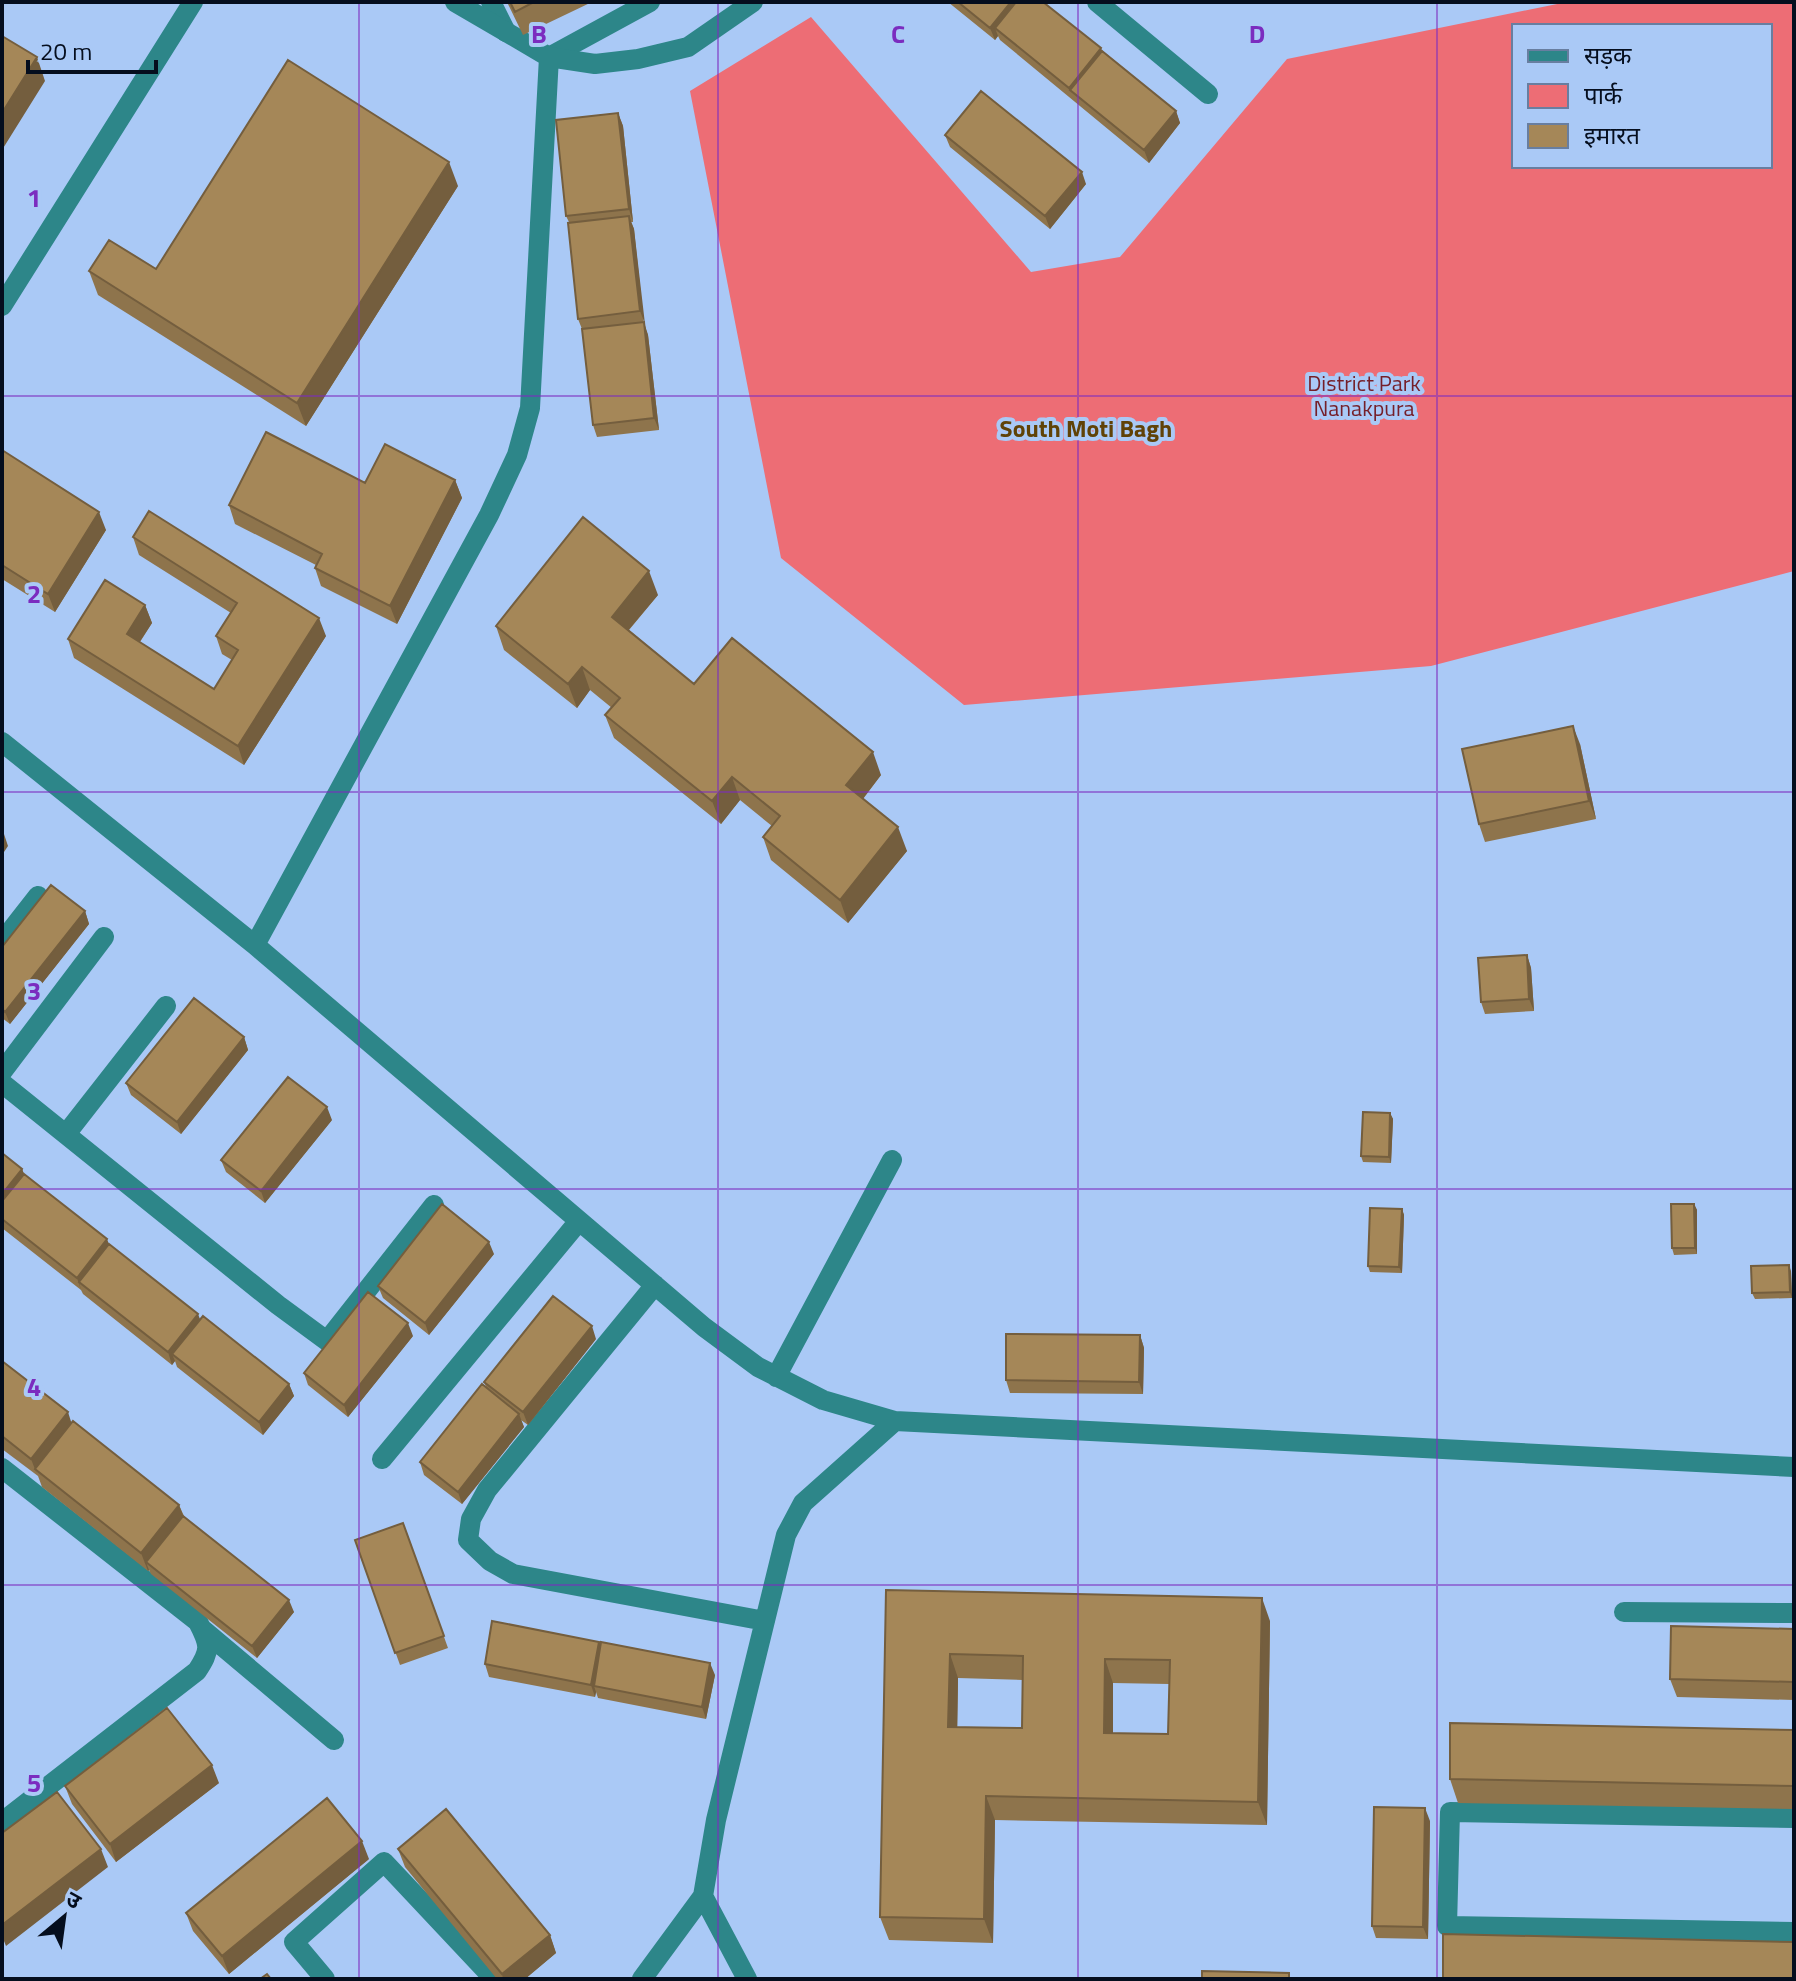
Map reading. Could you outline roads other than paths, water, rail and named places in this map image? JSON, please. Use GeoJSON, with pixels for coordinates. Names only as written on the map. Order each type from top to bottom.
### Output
{"type":"FeatureCollection","features":[{"type":"Feature","properties":{"kind":"street"},"geometry":{"type":"LineString","coordinates":[[2,306],[193,2]]}},
{"type":"Feature","properties":{"kind":"street"},"geometry":{"type":"LineString","coordinates":[[455,2],[549,57],[595,64],[638,59],[688,47],[753,2]]}},
{"type":"Feature","properties":{"kind":"street"},"geometry":{"type":"LineString","coordinates":[[491,2],[506,32]]}},
{"type":"Feature","properties":{"kind":"street"},"geometry":{"type":"LineString","coordinates":[[549,57],[650,2]]}},
{"type":"Feature","properties":{"kind":"street"},"geometry":{"type":"LineString","coordinates":[[1097,2],[1208,94]]}},
{"type":"Feature","properties":{"kind":"street"},"geometry":{"type":"LineString","coordinates":[[255,945],[489,515],[517,455],[530,408],[549,57]]}},
{"type":"Feature","properties":{"kind":"street"},"geometry":{"type":"LineString","coordinates":[[2,742],[255,945],[704,1327],[758,1367],[823,1400],[895,1421],[1794,1467]]}},
{"type":"Feature","properties":{"kind":"street"},"geometry":{"type":"LineString","coordinates":[[2,942],[38,896]]}},
{"type":"Feature","properties":{"kind":"street"},"geometry":{"type":"LineString","coordinates":[[2,1072],[104,937]]}},
{"type":"Feature","properties":{"kind":"street"},"geometry":{"type":"LineString","coordinates":[[66,1134],[166,1006]]}},
{"type":"Feature","properties":{"kind":"street"},"geometry":{"type":"LineString","coordinates":[[2,1083],[327,1341],[434,1205]]}},
{"type":"Feature","properties":{"kind":"street"},"geometry":{"type":"LineString","coordinates":[[776,1377],[892,1160]]}},
{"type":"Feature","properties":{"kind":"street"},"geometry":{"type":"LineString","coordinates":[[382,1459],[579,1221]]}},
{"type":"Feature","properties":{"kind":"street"},"geometry":{"type":"LineString","coordinates":[[655,1285],[487,1490],[471,1519],[468,1540],[490,1561],[513,1574],[765,1621]]}},
{"type":"Feature","properties":{"kind":"street"},"geometry":{"type":"LineString","coordinates":[[642,1979],[703,1896],[716,1820],[786,1535],[803,1503],[824,1481],[895,1421]]}},
{"type":"Feature","properties":{"kind":"street"},"geometry":{"type":"LineString","coordinates":[[2,1468],[198,1622],[207,1639],[208,1655],[197,1671],[2,1822]]}},
{"type":"Feature","properties":{"kind":"street"},"geometry":{"type":"LineString","coordinates":[[1624,1612],[1794,1613]]}},
{"type":"Feature","properties":{"kind":"street"},"geometry":{"type":"LineString","coordinates":[[202,1629],[334,1740]]}},
{"type":"Feature","properties":{"kind":"street"},"geometry":{"type":"LineString","coordinates":[[1794,1818],[1450,1812],[1447,1926],[1794,1932]]}},
{"type":"Feature","properties":{"kind":"street"},"geometry":{"type":"LineString","coordinates":[[325,1979],[294,1942],[384,1862],[494,1979]]}},
{"type":"Feature","properties":{"kind":"street"},"geometry":{"type":"LineString","coordinates":[[703,1896],[747,1979]]}},
{"type":"Feature","properties":{"kind":"district","name":"South Moti Bagh"},"geometry":{"type":"Point","coordinates":[1086,429]}},
{"type":"Feature","properties":{"kind":"park label","name":"District Park Nanakpura"},"geometry":{"type":"Point","coordinates":[1364,396]}}]}
